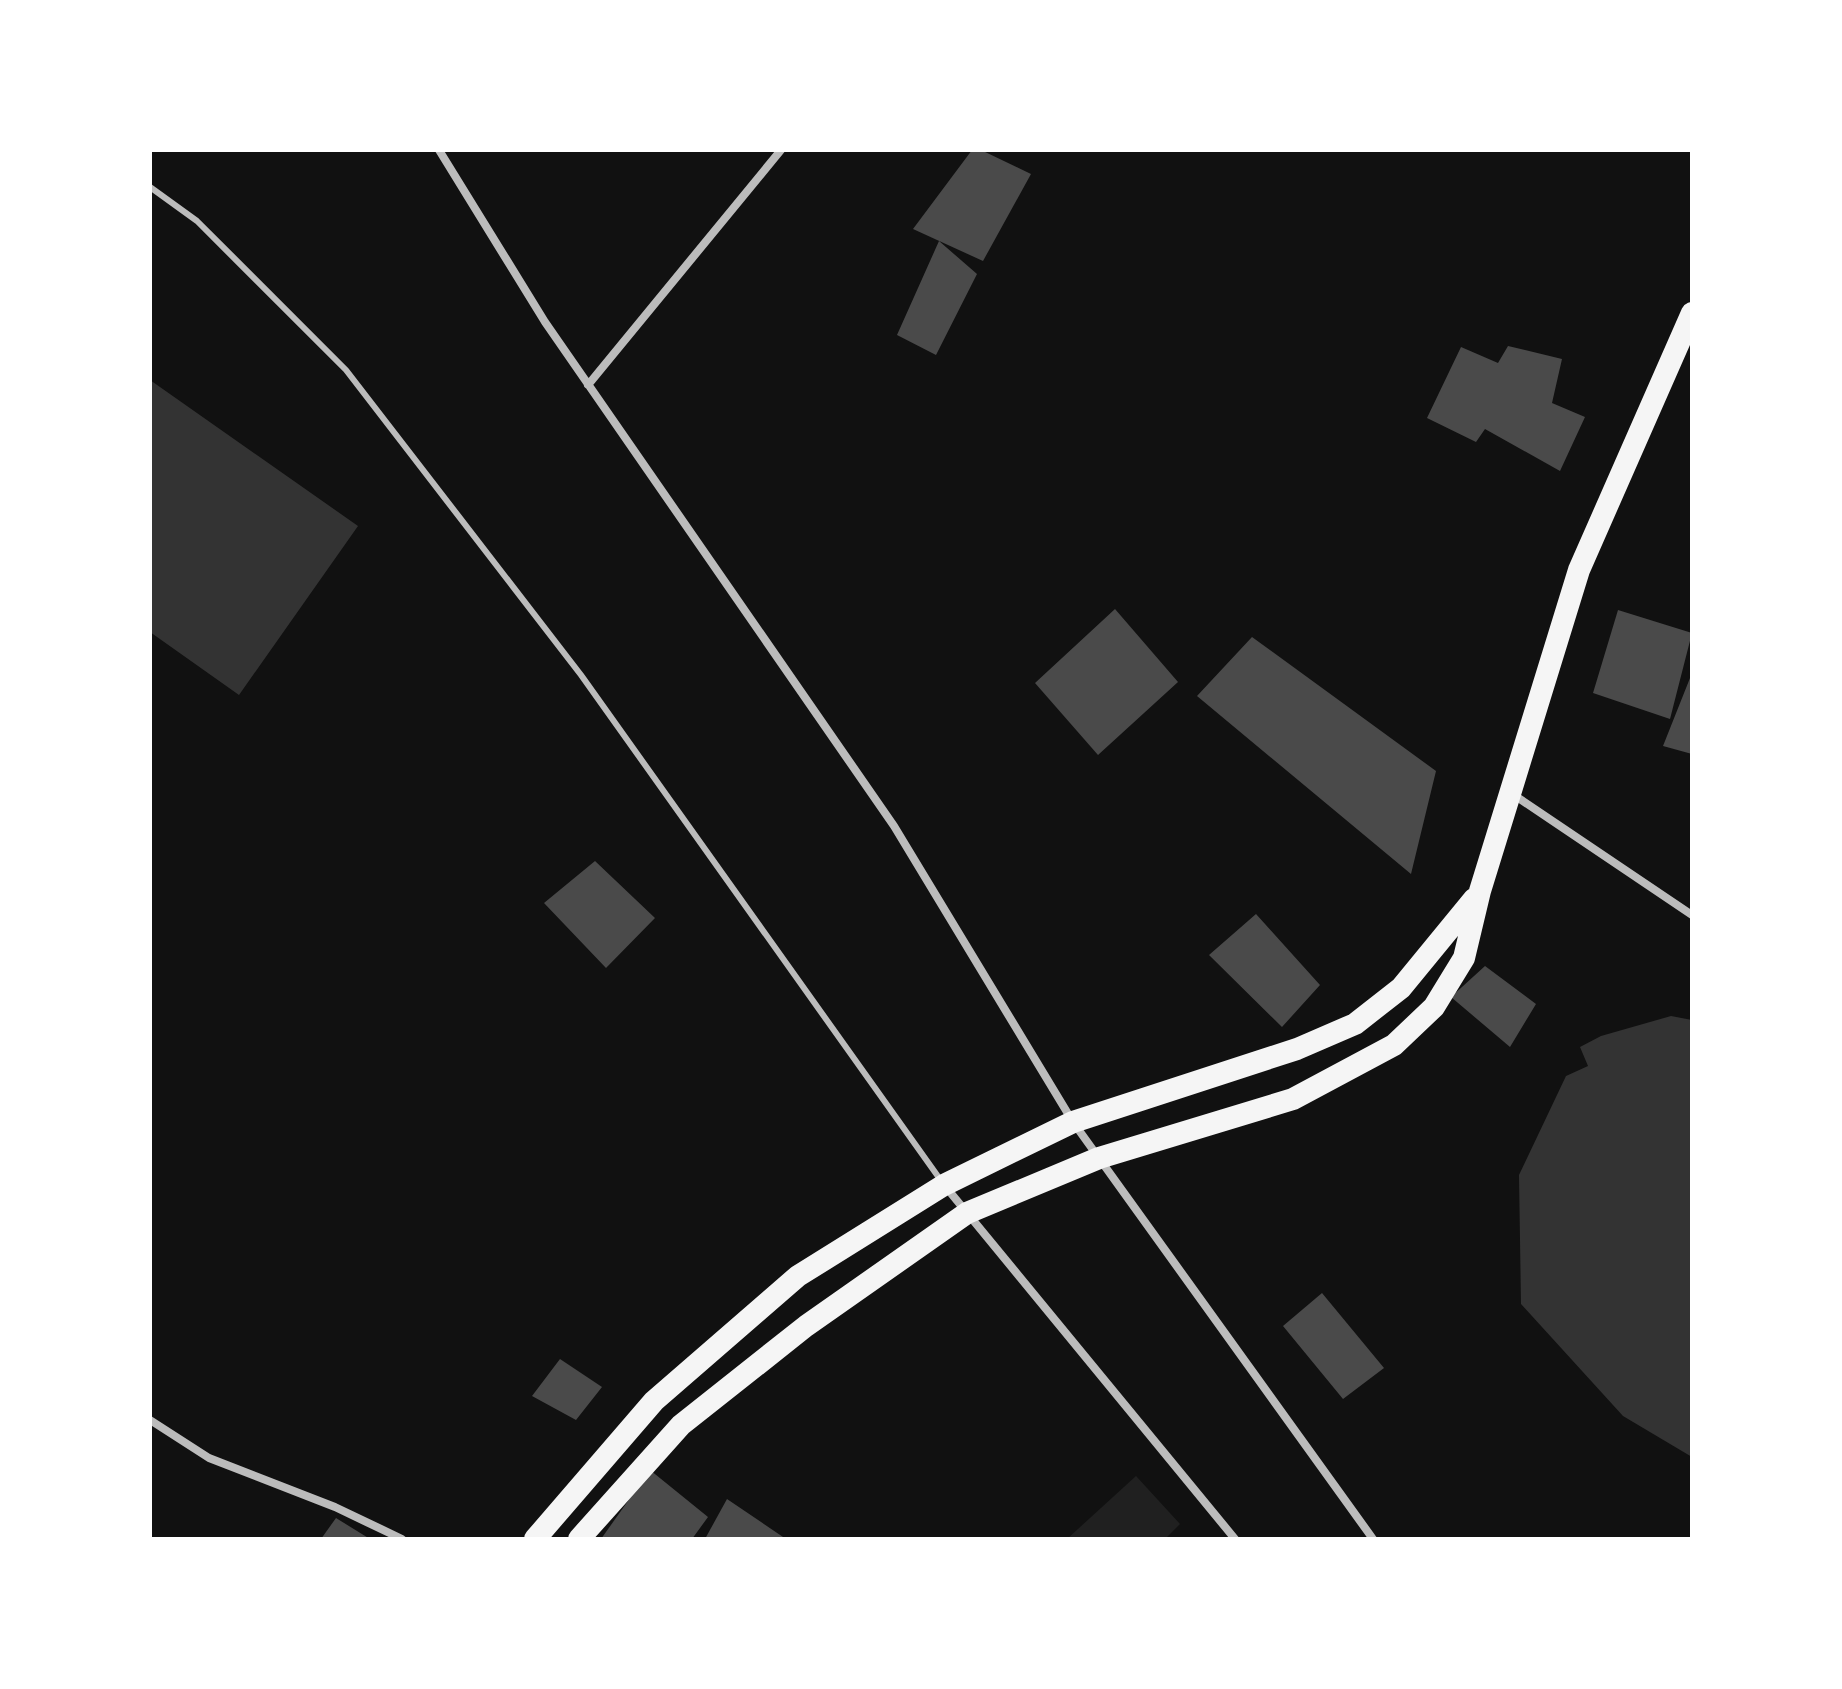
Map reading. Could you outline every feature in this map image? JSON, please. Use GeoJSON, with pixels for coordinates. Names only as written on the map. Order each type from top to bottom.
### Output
{"type":"FeatureCollection","features":[{"type":"Feature","properties":{"kind":"highway"},"geometry":{"type":"LineString","coordinates":[[579,1539],[681,1425],[806,1326],[967,1213],[1099,1158],[1293,1099],[1394,1045],[1434,1007],[1464,958],[1480,891],[1579,570],[1692,313]]}},
{"type":"Feature","properties":{"kind":"highway"},"geometry":{"type":"LineString","coordinates":[[535,1539],[654,1401],[798,1276],[944,1185],[1073,1122],[1297,1049],[1355,1024],[1401,988],[1480,891]]}},
{"type":"Feature","properties":{"kind":"street"},"geometry":{"type":"LineString","coordinates":[[439,150],[588,385],[894,826],[1073,1122],[1373,1539]]}},
{"type":"Feature","properties":{"kind":"street"},"geometry":{"type":"LineString","coordinates":[[588,385],[781,150]]}},
{"type":"Feature","properties":{"kind":"street"},"geometry":{"type":"LineString","coordinates":[[1511,793],[1692,915]]}},
{"type":"Feature","properties":{"kind":"street"},"geometry":{"type":"LineString","coordinates":[[944,1185],[1235,1539]]}},
{"type":"Feature","properties":{"kind":"street"},"geometry":{"type":"LineString","coordinates":[[150,1420],[209,1458],[335,1507],[402,1539]]}},
{"type":"Feature","properties":{"kind":"lane"},"geometry":{"type":"LineString","coordinates":[[150,187],[197,221],[346,370],[581,675],[944,1185]]}},
{"type":"Feature","properties":{"kind":"shaded area"},"geometry":{"type":"Polygon","coordinates":[[[150,380],[358,526],[239,695],[150,632],[150,380]]]}},
{"type":"Feature","properties":{"kind":"shaded area"},"geometry":{"type":"Polygon","coordinates":[[[1671,1016],[1692,1020],[1692,1457],[1623,1416],[1521,1304],[1519,1175],[1566,1076],[1588,1066],[1580,1047],[1601,1036],[1671,1016]]]}},
{"type":"Feature","properties":{"kind":"shaded area"},"geometry":{"type":"Polygon","coordinates":[[[1136,1476],[1180,1524],[1165,1539],[1067,1539],[1136,1476]]]}},
{"type":"Feature","properties":{"kind":"building"},"geometry":{"type":"Polygon","coordinates":[[[972,150],[981,150],[1031,174],[983,261],[913,229],[972,150]]]}},
{"type":"Feature","properties":{"kind":"building"},"geometry":{"type":"Polygon","coordinates":[[[939,241],[977,274],[936,355],[897,335],[939,241]]]}},
{"type":"Feature","properties":{"kind":"building"},"geometry":{"type":"Polygon","coordinates":[[[1508,346],[1562,359],[1552,403],[1585,417],[1560,471],[1485,429],[1476,442],[1427,418],[1461,347],[1498,363],[1508,346]]]}},
{"type":"Feature","properties":{"kind":"building"},"geometry":{"type":"Polygon","coordinates":[[[1115,609],[1178,682],[1098,755],[1035,683],[1115,609]]]}},
{"type":"Feature","properties":{"kind":"building"},"geometry":{"type":"Polygon","coordinates":[[[1618,610],[1692,633],[1670,719],[1593,693],[1618,610]]]}},
{"type":"Feature","properties":{"kind":"building"},"geometry":{"type":"Polygon","coordinates":[[[1252,637],[1436,771],[1411,874],[1197,696],[1252,637]]]}},
{"type":"Feature","properties":{"kind":"building"},"geometry":{"type":"Polygon","coordinates":[[[1692,673],[1692,754],[1663,746],[1692,673]]]}},
{"type":"Feature","properties":{"kind":"building"},"geometry":{"type":"Polygon","coordinates":[[[595,861],[655,918],[606,968],[544,903],[595,861]]]}},
{"type":"Feature","properties":{"kind":"building"},"geometry":{"type":"Polygon","coordinates":[[[1256,914],[1320,985],[1282,1027],[1209,955],[1256,914]]]}},
{"type":"Feature","properties":{"kind":"building"},"geometry":{"type":"Polygon","coordinates":[[[1485,966],[1536,1004],[1510,1047],[1451,997],[1485,966]]]}},
{"type":"Feature","properties":{"kind":"building"},"geometry":{"type":"Polygon","coordinates":[[[1322,1293],[1384,1368],[1343,1399],[1283,1326],[1322,1293]]]}},
{"type":"Feature","properties":{"kind":"building"},"geometry":{"type":"Polygon","coordinates":[[[560,1359],[602,1387],[576,1420],[532,1396],[560,1359]]]}},
{"type":"Feature","properties":{"kind":"building"},"geometry":{"type":"Polygon","coordinates":[[[650,1470],[708,1517],[692,1539],[601,1539],[650,1470]]]}},
{"type":"Feature","properties":{"kind":"building"},"geometry":{"type":"Polygon","coordinates":[[[727,1499],[786,1539],[705,1539],[727,1499]]]}},
{"type":"Feature","properties":{"kind":"building"},"geometry":{"type":"Polygon","coordinates":[[[336,1518],[370,1539],[321,1539],[336,1518]]]}}]}
